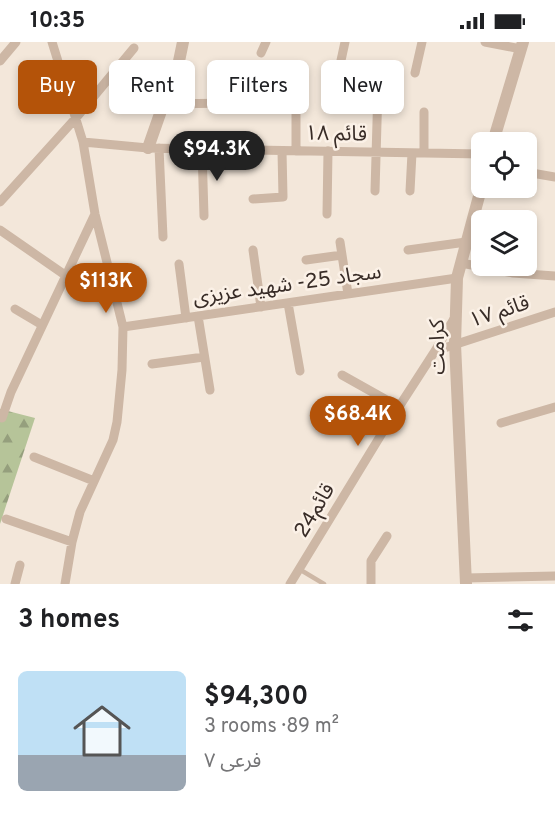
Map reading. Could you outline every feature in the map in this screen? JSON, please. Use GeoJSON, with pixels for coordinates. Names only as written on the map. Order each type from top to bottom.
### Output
{"type":"FeatureCollection","features":[{"type":"Feature","properties":{"kind":"street"},"geometry":{"type":"LineString","coordinates":[[0,61],[16,42]]}},
{"type":"Feature","properties":{"kind":"street"},"geometry":{"type":"LineString","coordinates":[[52,42],[83,142],[95,214],[123,327],[122,370],[113,440],[80,512],[65,584]]}},
{"type":"Feature","properties":{"kind":"street"},"geometry":{"type":"LineString","coordinates":[[179,60],[183,42]]}},
{"type":"Feature","properties":{"kind":"street"},"geometry":{"type":"LineString","coordinates":[[261,53],[266,42]]}},
{"type":"Feature","properties":{"kind":"street"},"geometry":{"type":"LineString","coordinates":[[341,60],[345,42]]}},
{"type":"Feature","properties":{"kind":"street"},"geometry":{"type":"LineString","coordinates":[[414,73],[422,42]]}},
{"type":"Feature","properties":{"kind":"street"},"geometry":{"type":"LineString","coordinates":[[485,42],[522,45],[496,132]]}},
{"type":"Feature","properties":{"kind":"street"},"geometry":{"type":"LineString","coordinates":[[124,60],[134,48]]}},
{"type":"Feature","properties":{"kind":"street"},"geometry":{"type":"LineString","coordinates":[[0,202],[109,78]]}},
{"type":"Feature","properties":{"kind":"street"},"geometry":{"type":"LineString","coordinates":[[424,112],[424,153]]}},
{"type":"Feature","properties":{"kind":"street"},"geometry":{"type":"LineString","coordinates":[[162,114],[154,148],[163,237]]}},
{"type":"Feature","properties":{"kind":"street"},"geometry":{"type":"LineString","coordinates":[[296,114],[296,151]]}},
{"type":"Feature","properties":{"kind":"street"},"geometry":{"type":"LineString","coordinates":[[375,191],[377,114]]}},
{"type":"Feature","properties":{"kind":"street","name":"قائم ۱۸"},"geometry":{"type":"LineString","coordinates":[[83,142],[154,148],[471,154]]}},
{"type":"Feature","properties":{"kind":"street"},"geometry":{"type":"LineString","coordinates":[[202,149],[204,216]]}},
{"type":"Feature","properties":{"kind":"street"},"geometry":{"type":"LineString","coordinates":[[253,199],[283,197],[282,151]]}},
{"type":"Feature","properties":{"kind":"street"},"geometry":{"type":"LineString","coordinates":[[327,214],[328,151]]}},
{"type":"Feature","properties":{"kind":"street"},"geometry":{"type":"LineString","coordinates":[[410,191],[412,153]]}},
{"type":"Feature","properties":{"kind":"street"},"geometry":{"type":"LineString","coordinates":[[537,174],[555,177]]}},
{"type":"Feature","properties":{"kind":"street","name":"کرامت"},"geometry":{"type":"LineString","coordinates":[[466,581],[455,344],[457,278],[478,198]]}},
{"type":"Feature","properties":{"kind":"street"},"geometry":{"type":"LineString","coordinates":[[2,418],[10,392],[95,214]]}},
{"type":"Feature","properties":{"kind":"street"},"geometry":{"type":"LineString","coordinates":[[0,230],[65,275]]}},
{"type":"Feature","properties":{"kind":"street"},"geometry":{"type":"LineString","coordinates":[[340,242],[348,294]]}},
{"type":"Feature","properties":{"kind":"street"},"geometry":{"type":"LineString","coordinates":[[408,250],[466,242]]}},
{"type":"Feature","properties":{"kind":"street"},"geometry":{"type":"LineString","coordinates":[[253,250],[261,307]]}},
{"type":"Feature","properties":{"kind":"street"},"geometry":{"type":"LineString","coordinates":[[306,260],[342,255]]}},
{"type":"Feature","properties":{"kind":"street"},"geometry":{"type":"LineString","coordinates":[[461,263],[513,273],[555,276]]}},
{"type":"Feature","properties":{"kind":"street"},"geometry":{"type":"LineString","coordinates":[[179,264],[186,318]]}},
{"type":"Feature","properties":{"kind":"street","name":"سجاد 25- شهید عزیزی"},"geometry":{"type":"LineString","coordinates":[[123,327],[457,278]]}},
{"type":"Feature","properties":{"kind":"street"},"geometry":{"type":"LineString","coordinates":[[288,303],[300,371]]}},
{"type":"Feature","properties":{"kind":"street"},"geometry":{"type":"LineString","coordinates":[[15,309],[42,325]]}},
{"type":"Feature","properties":{"kind":"street","name":"قائم ۱۷"},"geometry":{"type":"LineString","coordinates":[[455,344],[555,312]]}},
{"type":"Feature","properties":{"kind":"street"},"geometry":{"type":"LineString","coordinates":[[198,316],[210,390]]}},
{"type":"Feature","properties":{"kind":"street","name":"قائم24"},"geometry":{"type":"LineString","coordinates":[[290,584],[456,316]]}},
{"type":"Feature","properties":{"kind":"street"},"geometry":{"type":"LineString","coordinates":[[435,351],[455,344]]}},
{"type":"Feature","properties":{"kind":"street"},"geometry":{"type":"LineString","coordinates":[[152,363],[204,357]]}},
{"type":"Feature","properties":{"kind":"street"},"geometry":{"type":"LineString","coordinates":[[342,375],[399,407]]}},
{"type":"Feature","properties":{"kind":"street"},"geometry":{"type":"LineString","coordinates":[[0,387],[10,392]]}},
{"type":"Feature","properties":{"kind":"street"},"geometry":{"type":"LineString","coordinates":[[501,423],[555,407]]}},
{"type":"Feature","properties":{"kind":"street"},"geometry":{"type":"LineString","coordinates":[[34,457],[94,481]]}},
{"type":"Feature","properties":{"kind":"street"},"geometry":{"type":"LineString","coordinates":[[6,519],[72,542]]}},
{"type":"Feature","properties":{"kind":"street"},"geometry":{"type":"LineString","coordinates":[[371,584],[371,561],[387,536]]}},
{"type":"Feature","properties":{"kind":"street"},"geometry":{"type":"LineString","coordinates":[[15,584],[20,565]]}},
{"type":"Feature","properties":{"kind":"street"},"geometry":{"type":"LineString","coordinates":[[466,581],[555,576]]}},
{"type":"Feature","properties":{"kind":"lane"},"geometry":{"type":"LineString","coordinates":[[299,569],[324,584]]}},
{"type":"Feature","properties":{"kind":"green space"},"geometry":{"type":"Polygon","coordinates":[[[0,409],[35,418],[0,524],[0,409]]]}}]}
